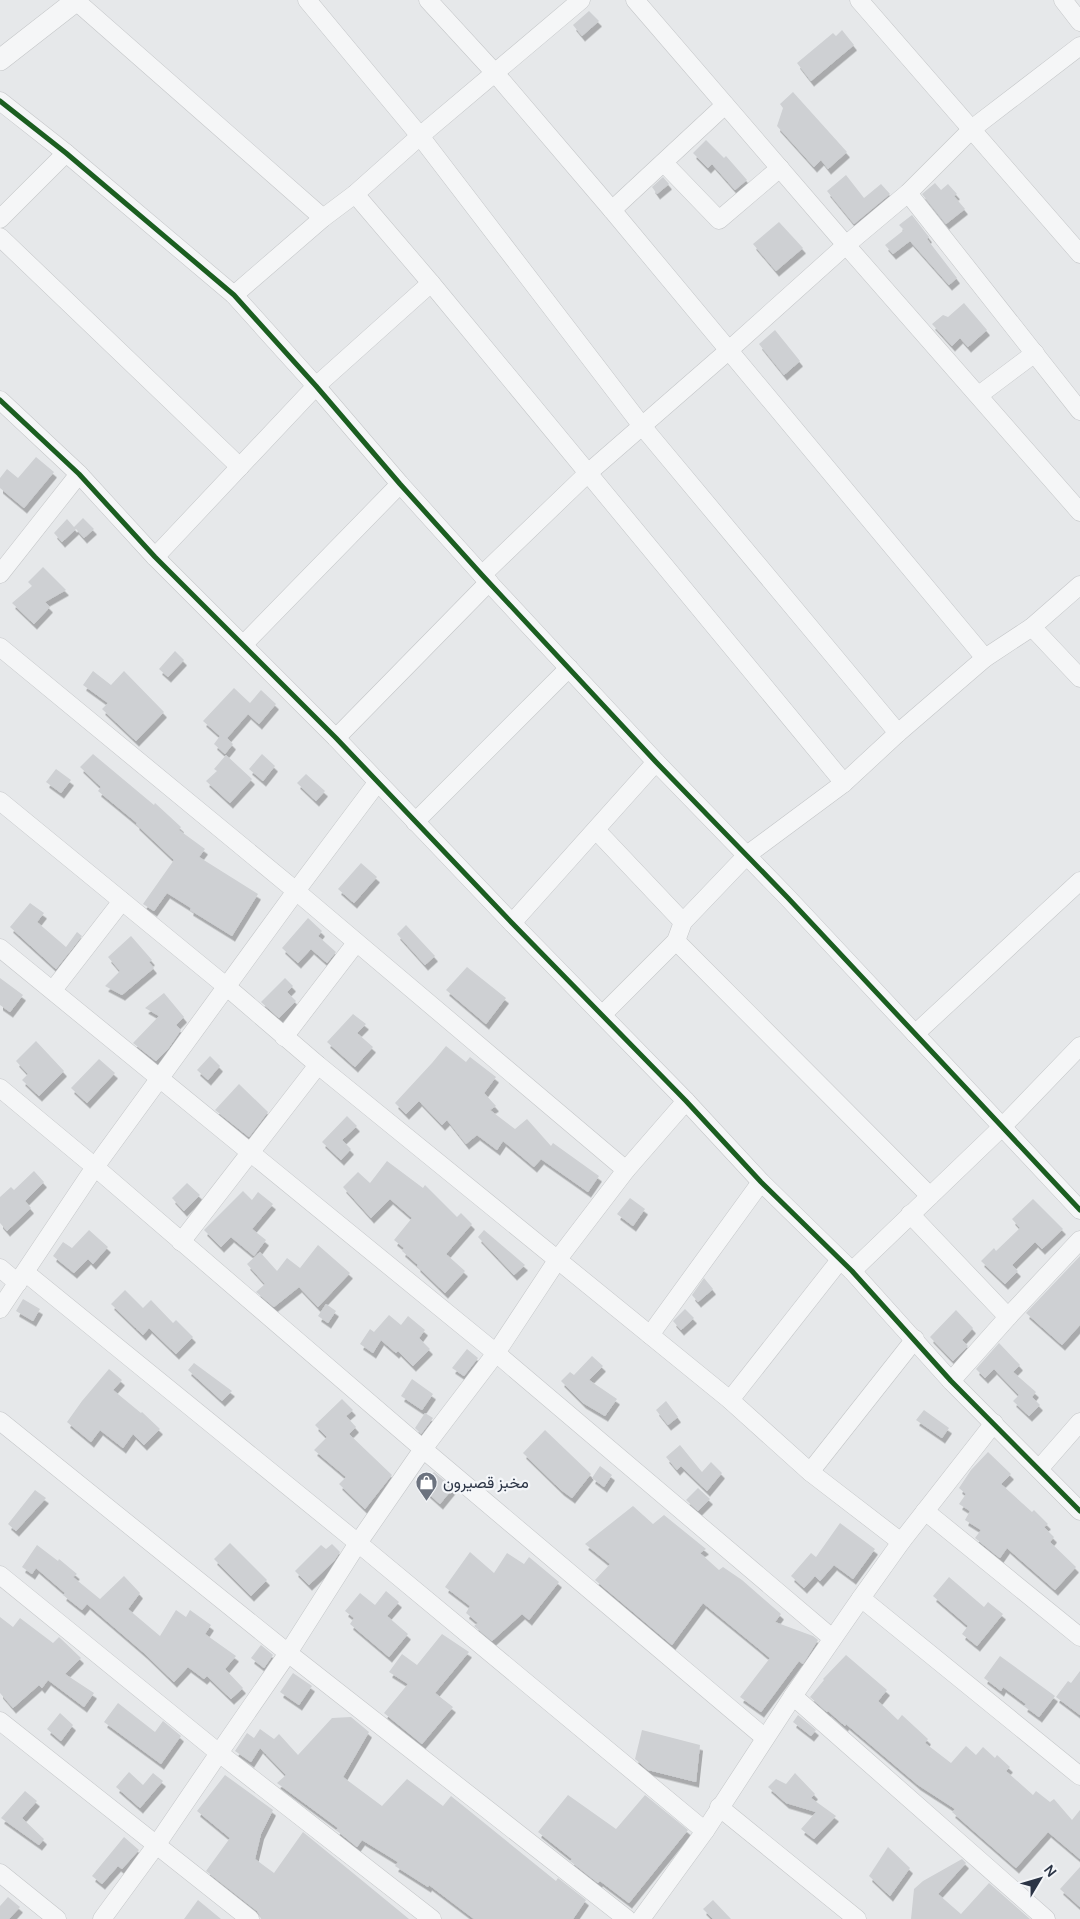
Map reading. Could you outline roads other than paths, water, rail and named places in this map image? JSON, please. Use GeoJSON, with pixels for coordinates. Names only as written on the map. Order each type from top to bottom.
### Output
{"type":"FeatureCollection","features":[{"type":"Feature","properties":{"kind":"street"},"geometry":{"type":"LineString","coordinates":[[0,60],[76,0],[323,218]]}},
{"type":"Feature","properties":{"kind":"street"},"geometry":{"type":"LineString","coordinates":[[307,0],[420,136],[642,426],[898,733]]}},
{"type":"Feature","properties":{"kind":"street"},"geometry":{"type":"LineString","coordinates":[[428,0],[495,73],[612,210],[985,658]]}},
{"type":"Feature","properties":{"kind":"street"},"geometry":{"type":"LineString","coordinates":[[234,295],[581,0]]}},
{"type":"Feature","properties":{"kind":"street"},"geometry":{"type":"LineString","coordinates":[[635,0],[979,396],[1074,493],[1080,512]]}},
{"type":"Feature","properties":{"kind":"street"},"geometry":{"type":"LineString","coordinates":[[859,0],[973,128],[1080,254]]}},
{"type":"Feature","properties":{"kind":"street"},"geometry":{"type":"LineString","coordinates":[[1063,0],[1080,22]]}},
{"type":"Feature","properties":{"kind":"street"},"geometry":{"type":"LineString","coordinates":[[336,738],[486,578],[588,473],[846,245],[908,193],[973,128],[1080,46]]}},
{"type":"Feature","properties":{"kind":"street"},"geometry":{"type":"LineString","coordinates":[[0,101],[66,153],[234,295],[316,386],[400,484],[569,668],[1080,1210]]}},
{"type":"Feature","properties":{"kind":"street"},"geometry":{"type":"LineString","coordinates":[[612,210],[725,105]]}},
{"type":"Feature","properties":{"kind":"street"},"geometry":{"type":"LineString","coordinates":[[0,219],[66,153]]}},
{"type":"Feature","properties":{"kind":"street"},"geometry":{"type":"LineString","coordinates":[[664,163],[719,220],[780,168]]}},
{"type":"Feature","properties":{"kind":"street"},"geometry":{"type":"LineString","coordinates":[[908,193],[1080,411]]}},
{"type":"Feature","properties":{"kind":"street"},"geometry":{"type":"LineString","coordinates":[[355,194],[431,283],[844,783]]}},
{"type":"Feature","properties":{"kind":"street"},"geometry":{"type":"LineString","coordinates":[[0,237],[240,467]]}},
{"type":"Feature","properties":{"kind":"street"},"geometry":{"type":"LineString","coordinates":[[155,557],[316,386],[431,283]]}},
{"type":"Feature","properties":{"kind":"street"},"geometry":{"type":"LineString","coordinates":[[979,396],[1035,353]]}},
{"type":"Feature","properties":{"kind":"street"},"geometry":{"type":"LineString","coordinates":[[0,400],[79,474],[155,557],[336,738],[512,923],[686,1101],[761,1182],[846,1266],[915,1339],[951,1381],[1080,1511]]}},
{"type":"Feature","properties":{"kind":"street"},"geometry":{"type":"LineString","coordinates":[[0,574],[79,474]]}},
{"type":"Feature","properties":{"kind":"street"},"geometry":{"type":"LineString","coordinates":[[243,645],[400,484]]}},
{"type":"Feature","properties":{"kind":"street"},"geometry":{"type":"LineString","coordinates":[[602,1015],[676,941],[683,922],[747,855],[844,783],[898,733],[985,658],[1032,627],[1080,585]]}},
{"type":"Feature","properties":{"kind":"street"},"geometry":{"type":"LineString","coordinates":[[1032,627],[1080,678]]}},
{"type":"Feature","properties":{"kind":"street"},"geometry":{"type":"LineString","coordinates":[[0,647],[296,891],[626,1170]]}},
{"type":"Feature","properties":{"kind":"street"},"geometry":{"type":"LineString","coordinates":[[415,822],[569,668]]}},
{"type":"Feature","properties":{"kind":"street"},"geometry":{"type":"LineString","coordinates":[[512,923],[656,762]]}},
{"type":"Feature","properties":{"kind":"street"},"geometry":{"type":"LineString","coordinates":[[0,1309],[94,1167],[227,988],[296,891],[378,783]]}},
{"type":"Feature","properties":{"kind":"street"},"geometry":{"type":"LineString","coordinates":[[0,801],[318,1065],[730,1400],[810,1472],[902,1542]]}},
{"type":"Feature","properties":{"kind":"street"},"geometry":{"type":"LineString","coordinates":[[596,830],[683,922]]}},
{"type":"Feature","properties":{"kind":"street"},"geometry":{"type":"LineString","coordinates":[[915,1034],[1080,881]]}},
{"type":"Feature","properties":{"kind":"street"},"geometry":{"type":"LineString","coordinates":[[53,990],[122,901]]}},
{"type":"Feature","properties":{"kind":"street"},"geometry":{"type":"LineString","coordinates":[[676,941],[930,1196]]}},
{"type":"Feature","properties":{"kind":"street"},"geometry":{"type":"LineString","coordinates":[[284,1037],[356,943]]}},
{"type":"Feature","properties":{"kind":"street"},"geometry":{"type":"LineString","coordinates":[[0,948],[496,1352],[832,1638]]}},
{"type":"Feature","properties":{"kind":"street"},"geometry":{"type":"LineString","coordinates":[[730,1400],[846,1266],[930,1196],[1002,1127],[1080,1046]]}},
{"type":"Feature","properties":{"kind":"street"},"geometry":{"type":"LineString","coordinates":[[181,1242],[318,1065]]}},
{"type":"Feature","properties":{"kind":"street"},"geometry":{"type":"LineString","coordinates":[[0,1088],[765,1738]]}},
{"type":"Feature","properties":{"kind":"street"},"geometry":{"type":"LineString","coordinates":[[102,1919],[157,1844],[288,1653],[358,1543],[423,1449],[496,1352],[558,1259],[626,1170],[686,1101]]}},
{"type":"Feature","properties":{"kind":"street"},"geometry":{"type":"LineString","coordinates":[[650,1335],[761,1182]]}},
{"type":"Feature","properties":{"kind":"street"},"geometry":{"type":"LineString","coordinates":[[910,1214],[1008,1317]]}},
{"type":"Feature","properties":{"kind":"street"},"geometry":{"type":"LineString","coordinates":[[951,1381],[1080,1240]]}},
{"type":"Feature","properties":{"kind":"street"},"geometry":{"type":"LineString","coordinates":[[0,1268],[22,1278],[358,1543],[705,1831]]}},
{"type":"Feature","properties":{"kind":"street"},"geometry":{"type":"LineString","coordinates":[[810,1472],[915,1339]]}},
{"type":"Feature","properties":{"kind":"street"},"geometry":{"type":"LineString","coordinates":[[0,1421],[288,1653],[628,1919]]}},
{"type":"Feature","properties":{"kind":"street"},"geometry":{"type":"LineString","coordinates":[[1039,1470],[1080,1422]]}},
{"type":"Feature","properties":{"kind":"street"},"geometry":{"type":"LineString","coordinates":[[641,1919],[705,1831],[719,1807],[860,1598],[994,1423]]}},
{"type":"Feature","properties":{"kind":"street"},"geometry":{"type":"LineString","coordinates":[[926,1511],[1080,1637]]}},
{"type":"Feature","properties":{"kind":"street"},"geometry":{"type":"LineString","coordinates":[[0,1575],[219,1753],[432,1919]]}},
{"type":"Feature","properties":{"kind":"street"},"geometry":{"type":"LineString","coordinates":[[860,1598],[1080,1776]]}},
{"type":"Feature","properties":{"kind":"street"},"geometry":{"type":"LineString","coordinates":[[793,1696],[1046,1919]]}},
{"type":"Feature","properties":{"kind":"street"},"geometry":{"type":"LineString","coordinates":[[0,1721],[250,1919]]}},
{"type":"Feature","properties":{"kind":"street"},"geometry":{"type":"LineString","coordinates":[[719,1807],[858,1919]]}},
{"type":"Feature","properties":{"kind":"street"},"geometry":{"type":"LineString","coordinates":[[0,1873],[57,1919]]}},
{"type":"Feature","properties":{"kind":"place","name":"مخبز قصيرون"},"geometry":{"type":"Point","coordinates":[427,1501]}}]}
